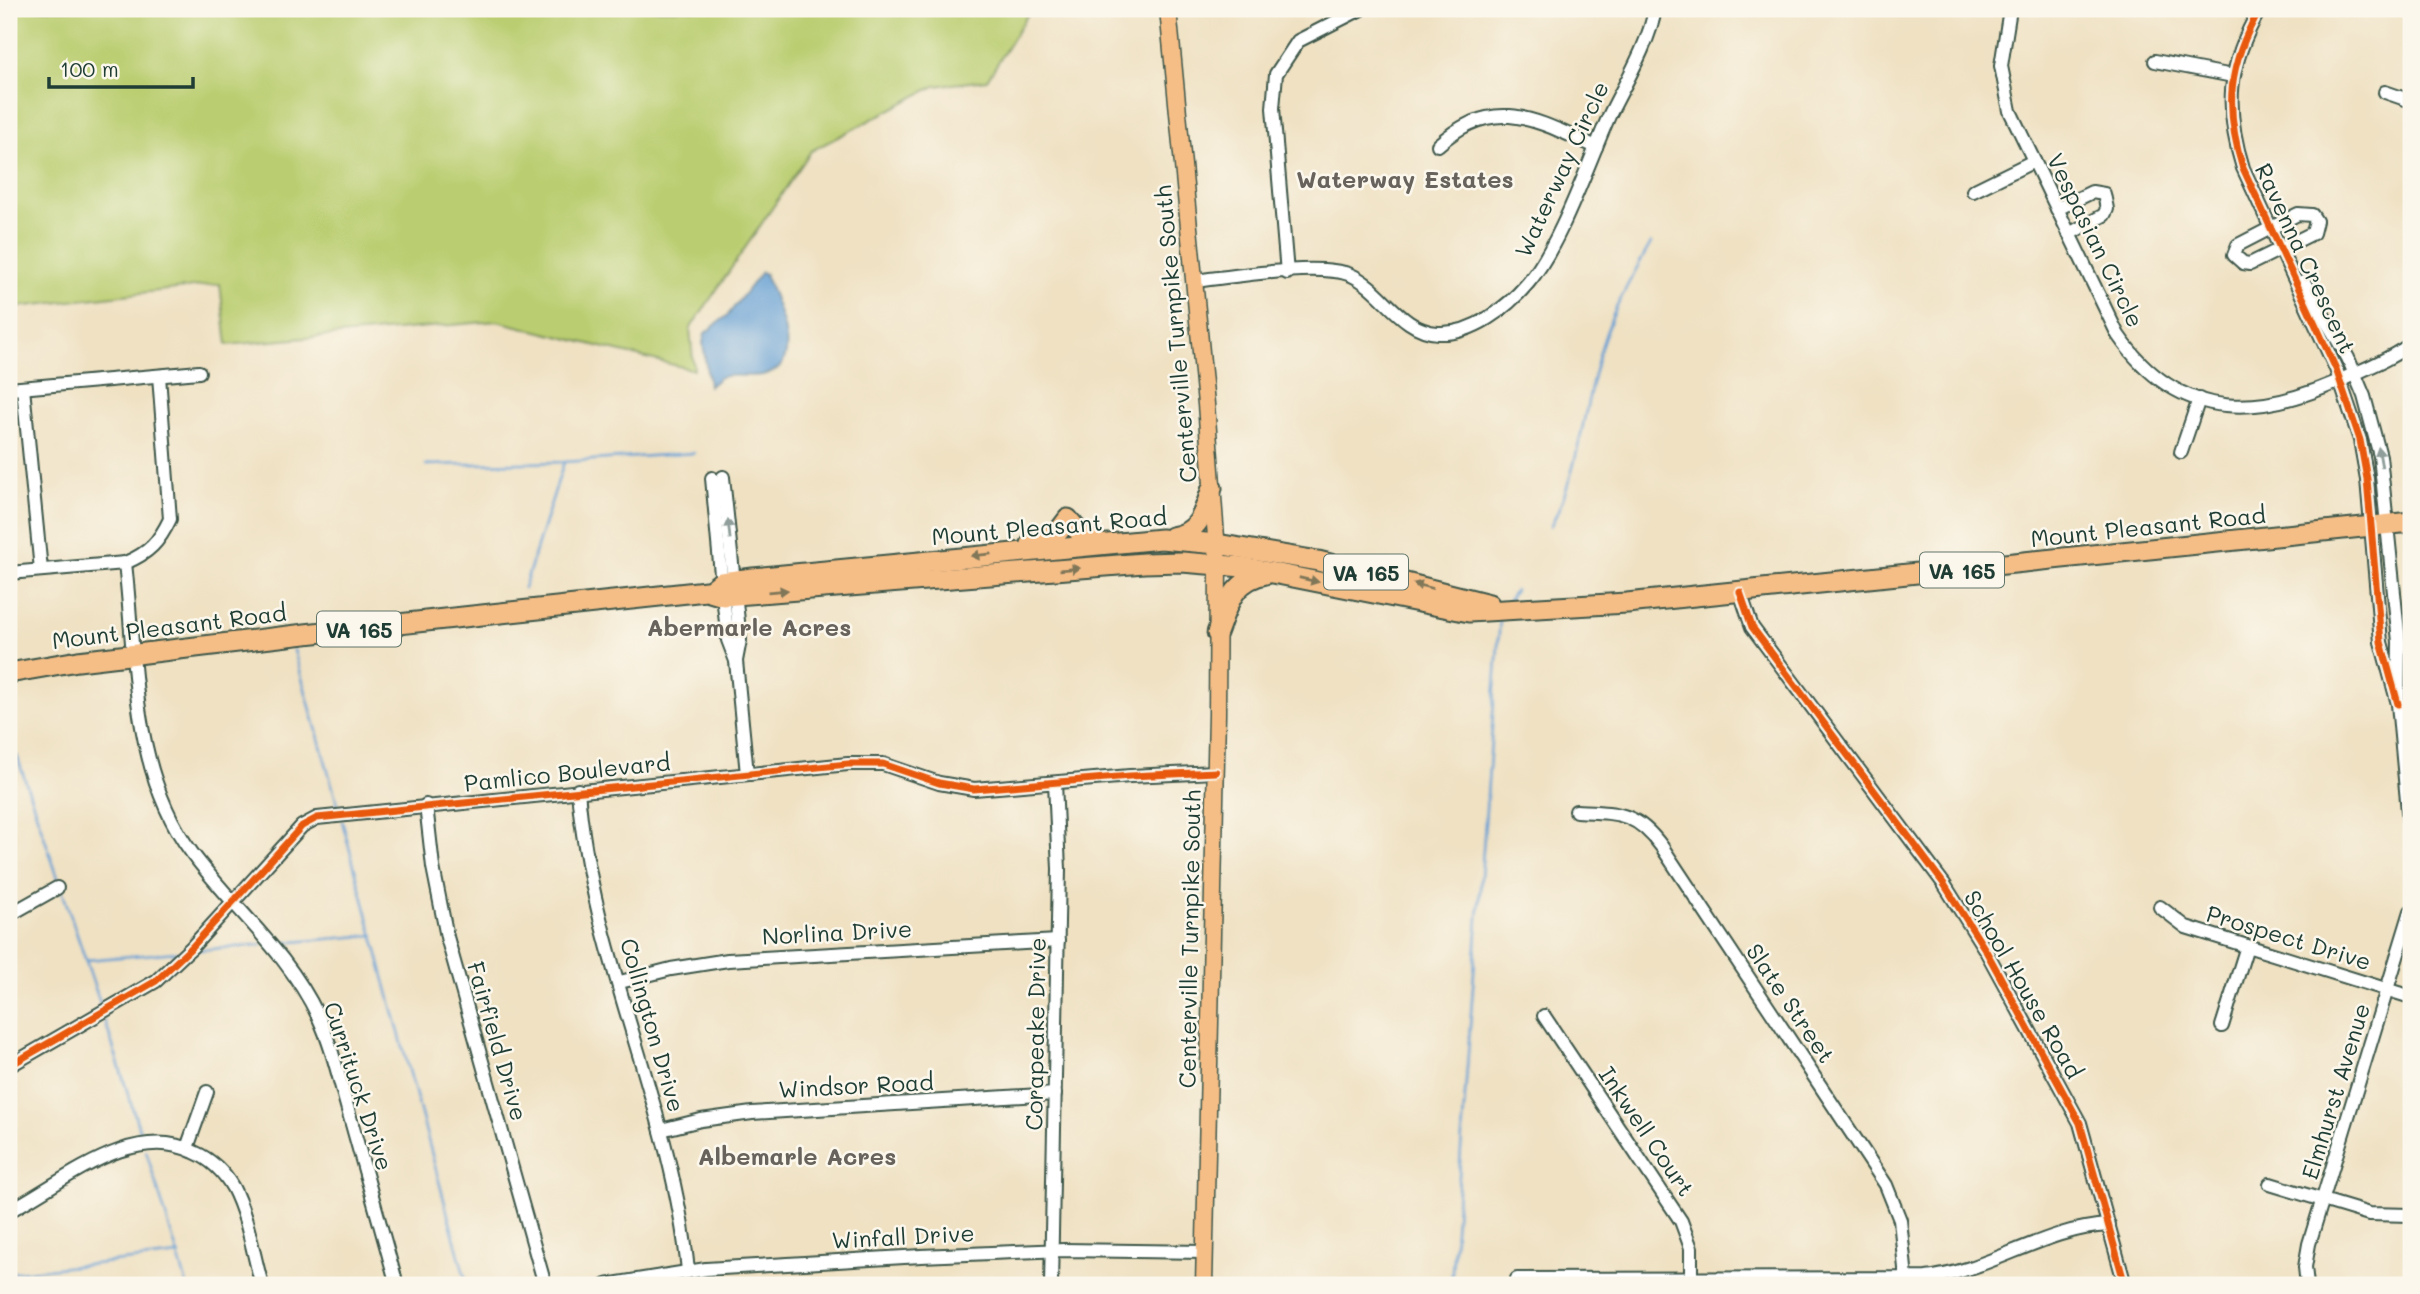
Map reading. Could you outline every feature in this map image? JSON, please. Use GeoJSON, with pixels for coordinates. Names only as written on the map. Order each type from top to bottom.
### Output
{"type":"FeatureCollection","features":[{"type":"Feature","properties":{"kind":"highway"},"geometry":{"type":"LineString","coordinates":[[1161,539],[1183,536],[1194,528],[1212,488]]}},
{"type":"Feature","properties":{"kind":"highway","name":"Mount Pleasant Road"},"geometry":{"type":"LineString","coordinates":[[9,673],[136,655],[725,589],[1013,551],[1059,531],[1069,519],[1082,536],[1098,543],[1161,539],[1217,544],[1318,561],[1513,609]]}},
{"type":"Feature","properties":{"kind":"highway","name":"Mount Pleasant Road"},"geometry":{"type":"LineString","coordinates":[[725,589],[1009,575],[1144,563],[1218,564],[1276,572],[1433,607],[1469,612],[1627,603],[2411,522]]}},
{"type":"Feature","properties":{"kind":"highway"},"geometry":{"type":"LineString","coordinates":[[1009,575],[1013,551]]}},
{"type":"Feature","properties":{"kind":"highway"},"geometry":{"type":"LineString","coordinates":[[1217,633],[1230,599],[1241,583],[1253,576],[1276,572]]}},
{"type":"Feature","properties":{"kind":"main road","name":"Centerville Turnpike South"},"geometry":{"type":"LineString","coordinates":[[1168,9],[1218,564],[1204,1285]]}},
{"type":"Feature","properties":{"kind":"street"},"geometry":{"type":"LineString","coordinates":[[1287,272],[1273,108],[1276,74],[1298,41],[1361,9]]}},
{"type":"Feature","properties":{"kind":"street","name":"Waterway Circle"},"geometry":{"type":"LineString","coordinates":[[1193,281],[1287,272],[1337,271],[1354,276],[1371,287],[1409,323],[1427,331],[1446,333],[1470,326],[1509,302],[1542,265],[1655,9]]}},
{"type":"Feature","properties":{"kind":"street","name":"Vespasian Circle"},"geometry":{"type":"LineString","coordinates":[[2009,9],[2003,38],[2002,87],[2010,111],[2118,335],[2133,357],[2174,387],[2199,399],[2227,407],[2262,407],[2300,397],[2340,381],[2411,344]]}},
{"type":"Feature","properties":{"kind":"street","name":"Ravenna Crescent"},"geometry":{"type":"LineString","coordinates":[[2260,9],[2245,36],[2232,76],[2232,116],[2237,149],[2340,381],[2360,440],[2380,525]]}},
{"type":"Feature","properties":{"kind":"street"},"geometry":{"type":"LineString","coordinates":[[2155,61],[2232,76]]}},
{"type":"Feature","properties":{"kind":"street"},"geometry":{"type":"LineString","coordinates":[[2385,92],[2411,101]]}},
{"type":"Feature","properties":{"kind":"street"},"geometry":{"type":"LineString","coordinates":[[1438,145],[1471,121],[1502,114],[1536,121],[1595,147]]}},
{"type":"Feature","properties":{"kind":"street"},"geometry":{"type":"LineString","coordinates":[[1973,191],[2034,161]]}},
{"type":"Feature","properties":{"kind":"street"},"geometry":{"type":"LineString","coordinates":[[2057,209],[2092,192],[2104,194],[2107,200],[2104,215],[2069,234]]}},
{"type":"Feature","properties":{"kind":"street"},"geometry":{"type":"LineString","coordinates":[[2298,214],[2312,215],[2316,221],[2313,233],[2282,248],[2250,264],[2243,263],[2234,255],[2238,244],[2298,214]]}},
{"type":"Feature","properties":{"kind":"street","name":"Ravenna Crescent"},"geometry":{"type":"LineString","coordinates":[[2282,248],[2330,323],[2355,374],[2376,432],[2380,525]]}},
{"type":"Feature","properties":{"kind":"street"},"geometry":{"type":"LineString","coordinates":[[9,389],[199,372]]}},
{"type":"Feature","properties":{"kind":"street"},"geometry":{"type":"LineString","coordinates":[[9,573],[125,563],[143,556],[160,540],[170,519],[159,376]]}},
{"type":"Feature","properties":{"kind":"street"},"geometry":{"type":"LineString","coordinates":[[23,388],[41,570]]}},
{"type":"Feature","properties":{"kind":"street"},"geometry":{"type":"LineString","coordinates":[[2181,453],[2199,399]]}},
{"type":"Feature","properties":{"kind":"street"},"geometry":{"type":"LineString","coordinates":[[718,478],[728,640],[736,662],[747,774]]}},
{"type":"Feature","properties":{"kind":"street"},"geometry":{"type":"LineString","coordinates":[[2380,525],[2381,642],[2398,704],[2411,844]]}},
{"type":"Feature","properties":{"kind":"street","name":"Currituck Drive"},"geometry":{"type":"LineString","coordinates":[[125,563],[146,750],[162,799],[191,851],[288,964],[318,1016],[333,1058],[397,1285]]}},
{"type":"Feature","properties":{"kind":"street","name":"School House Road"},"geometry":{"type":"LineString","coordinates":[[1740,592],[1752,627],[1944,884],[1986,951],[2080,1123],[2125,1285]]}},
{"type":"Feature","properties":{"kind":"street","name":"Pamlico Boulevard"},"geometry":{"type":"LineString","coordinates":[[9,1066],[156,981],[308,822],[327,815],[862,763],[898,767],[939,783],[974,789],[1216,772]]}},
{"type":"Feature","properties":{"kind":"street","name":"Corapeake Drive"},"geometry":{"type":"LineString","coordinates":[[1051,1285],[1058,941],[1055,783]]}},
{"type":"Feature","properties":{"kind":"street","name":"Collington Drive"},"geometry":{"type":"LineString","coordinates":[[578,790],[586,854],[675,1181],[688,1271]]}},
{"type":"Feature","properties":{"kind":"street","name":"Fairfield Drive"},"geometry":{"type":"LineString","coordinates":[[426,805],[433,867],[447,937],[545,1285]]}},
{"type":"Feature","properties":{"kind":"street","name":"Slate Street"},"geometry":{"type":"LineString","coordinates":[[1576,811],[1627,816],[1644,825],[1662,847],[1886,1185],[1900,1220],[1906,1278]]}},
{"type":"Feature","properties":{"kind":"street"},"geometry":{"type":"LineString","coordinates":[[9,915],[57,888]]}},
{"type":"Feature","properties":{"kind":"street","name":"Prospect Drive"},"geometry":{"type":"LineString","coordinates":[[2160,907],[2186,927],[2411,998]]}},
{"type":"Feature","properties":{"kind":"street","name":"Elmhurst Avenue"},"geometry":{"type":"LineString","coordinates":[[2307,1285],[2306,1255],[2411,911]]}},
{"type":"Feature","properties":{"kind":"street","name":"Norlina Drive"},"geometry":{"type":"LineString","coordinates":[[620,982],[671,969],[728,960],[1058,941]]}},
{"type":"Feature","properties":{"kind":"street"},"geometry":{"type":"LineString","coordinates":[[2222,1026],[2247,946]]}},
{"type":"Feature","properties":{"kind":"street","name":"Inkwell Court"},"geometry":{"type":"LineString","coordinates":[[1544,1016],[1681,1221],[1691,1248],[1691,1279]]}},
{"type":"Feature","properties":{"kind":"street"},"geometry":{"type":"LineString","coordinates":[[187,1148],[207,1092]]}},
{"type":"Feature","properties":{"kind":"street","name":"Windsor Road"},"geometry":{"type":"LineString","coordinates":[[661,1130],[701,1119],[752,1112],[1055,1094]]}},
{"type":"Feature","properties":{"kind":"street"},"geometry":{"type":"LineString","coordinates":[[9,1210],[132,1145],[158,1142],[187,1148],[218,1168],[233,1189],[262,1285]]}},
{"type":"Feature","properties":{"kind":"street"},"geometry":{"type":"LineString","coordinates":[[2270,1184],[2379,1215],[2411,1215]]}},
{"type":"Feature","properties":{"kind":"street"},"geometry":{"type":"LineString","coordinates":[[1517,1279],[1906,1278],[1950,1274],[2060,1234],[2109,1225]]}},
{"type":"Feature","properties":{"kind":"street","name":"Winfall Drive"},"geometry":{"type":"LineString","coordinates":[[606,1285],[688,1271],[1051,1250],[1205,1252]]}},
{"type":"Feature","properties":{"kind":"green space"},"geometry":{"type":"Polygon","coordinates":[[[9,9],[1031,9],[987,80],[935,86],[811,151],[690,329],[694,370],[497,321],[227,345],[220,284],[9,308],[9,9]]]}},
{"type":"Feature","properties":{"kind":"water"},"geometry":{"type":"Polygon","coordinates":[[[761,272],[765,274],[780,312],[786,355],[780,366],[770,373],[721,377],[709,386],[703,343],[705,333],[728,315],[761,272]]]}},
{"type":"Feature","properties":{"kind":"waterway"},"geometry":{"type":"LineString","coordinates":[[1550,527],[1568,485],[1606,332],[1651,243]]}},
{"type":"Feature","properties":{"kind":"waterway"},"geometry":{"type":"LineString","coordinates":[[426,465],[564,462],[694,453]]}},
{"type":"Feature","properties":{"kind":"waterway"},"geometry":{"type":"LineString","coordinates":[[524,588],[564,462]]}},
{"type":"Feature","properties":{"kind":"waterway"},"geometry":{"type":"LineString","coordinates":[[1509,600],[1515,590]]}},
{"type":"Feature","properties":{"kind":"waterway"},"geometry":{"type":"LineString","coordinates":[[1451,1285],[1500,619]]}},
{"type":"Feature","properties":{"kind":"waterway"},"geometry":{"type":"LineString","coordinates":[[294,650],[338,806]]}},
{"type":"Feature","properties":{"kind":"waterway"},"geometry":{"type":"LineString","coordinates":[[9,756],[17,756],[101,1006]]}},
{"type":"Feature","properties":{"kind":"waterway"},"geometry":{"type":"LineString","coordinates":[[342,821],[467,1285]]}},
{"type":"Feature","properties":{"kind":"waterway"},"geometry":{"type":"LineString","coordinates":[[280,943],[374,935]]}},
{"type":"Feature","properties":{"kind":"waterway"},"geometry":{"type":"LineString","coordinates":[[198,950],[262,945]]}},
{"type":"Feature","properties":{"kind":"waterway"},"geometry":{"type":"LineString","coordinates":[[86,960],[177,952]]}},
{"type":"Feature","properties":{"kind":"waterway"},"geometry":{"type":"LineString","coordinates":[[105,1021],[141,1135]]}},
{"type":"Feature","properties":{"kind":"waterway"},"geometry":{"type":"LineString","coordinates":[[146,1151],[187,1285]]}},
{"type":"Feature","properties":{"kind":"waterway"},"geometry":{"type":"LineString","coordinates":[[9,1273],[179,1255]]}},
{"type":"Feature","properties":{"kind":"cycle path"},"geometry":{"type":"LineString","coordinates":[[2260,9],[2241,48],[2232,86],[2233,125],[2237,146],[2243,168],[2336,369],[2360,440],[2367,479],[2381,642],[2398,704]]}},
{"type":"Feature","properties":{"kind":"cycle path"},"geometry":{"type":"LineString","coordinates":[[1740,592],[1752,627],[1944,884],[1986,951],[2080,1123],[2125,1285]]}},
{"type":"Feature","properties":{"kind":"cycle path"},"geometry":{"type":"LineString","coordinates":[[9,1066],[156,981],[192,947],[302,826],[317,818],[848,764],[883,764],[939,783],[974,789],[1216,772]]}},
{"type":"Feature","properties":{"kind":"district","name":"Waterway Estates"},"geometry":{"type":"Point","coordinates":[1405,178]}},
{"type":"Feature","properties":{"kind":"district","name":"Abermarle Acres"},"geometry":{"type":"Point","coordinates":[749,626]}},
{"type":"Feature","properties":{"kind":"district","name":"Albemarle Acres"},"geometry":{"type":"Point","coordinates":[797,1155]}}]}
